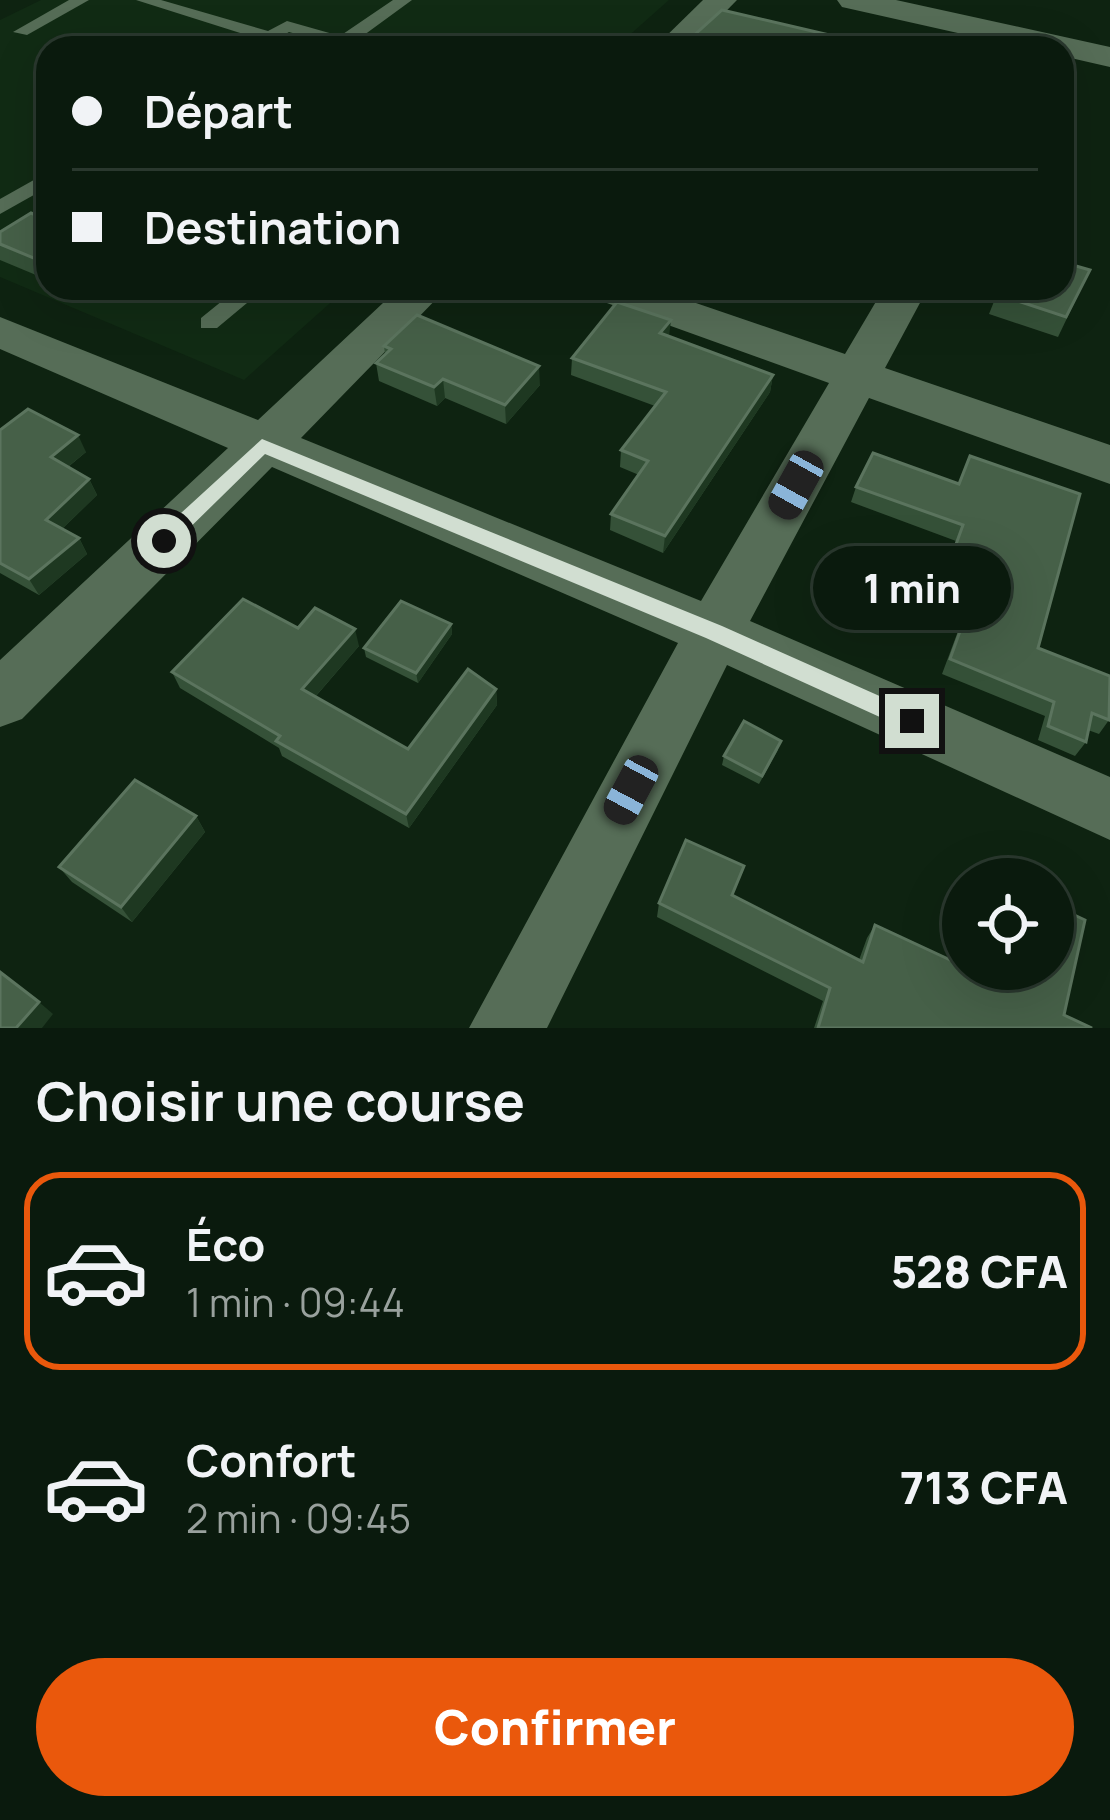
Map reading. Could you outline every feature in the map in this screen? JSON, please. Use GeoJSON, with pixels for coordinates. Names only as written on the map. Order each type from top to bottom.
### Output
{"type":"FeatureCollection","features":[{"type":"Feature","properties":{"kind":"street"},"geometry":{"type":"LineString","coordinates":[[684,36],[721,0]]}},
{"type":"Feature","properties":{"kind":"street"},"geometry":{"type":"LineString","coordinates":[[854,0],[1043,34]]}},
{"type":"Feature","properties":{"kind":"street"},"geometry":{"type":"LineString","coordinates":[[1074,45],[1110,58]]}},
{"type":"Feature","properties":{"kind":"street"},"geometry":{"type":"LineString","coordinates":[[0,700],[412,300]]}},
{"type":"Feature","properties":{"kind":"street"},"geometry":{"type":"LineString","coordinates":[[644,300],[1110,465]]}},
{"type":"Feature","properties":{"kind":"street"},"geometry":{"type":"LineString","coordinates":[[507,1028],[714,632],[899,300]]}},
{"type":"Feature","properties":{"kind":"street"},"geometry":{"type":"LineString","coordinates":[[0,332],[262,446],[714,632],[1110,809]]}},
{"type":"Feature","properties":{"kind":"lane"},"geometry":{"type":"LineString","coordinates":[[21,32],[81,0]]}},
{"type":"Feature","properties":{"kind":"lane"},"geometry":{"type":"LineString","coordinates":[[144,0],[269,36],[287,26],[314,36]]}},
{"type":"Feature","properties":{"kind":"lane"},"geometry":{"type":"LineString","coordinates":[[355,36],[404,0]]}},
{"type":"Feature","properties":{"kind":"lane"},"geometry":{"type":"LineString","coordinates":[[0,208],[10,191]]}},
{"type":"Feature","properties":{"kind":"lane"},"geometry":{"type":"LineString","coordinates":[[209,323],[237,300]]}},
{"type":"Feature","properties":{"kind":"shaded area"},"geometry":{"type":"Polygon","coordinates":[[[41,0],[669,0],[628,36],[36,36],[36,292],[0,277],[0,20],[41,0]]]}},
{"type":"Feature","properties":{"kind":"shaded area"},"geometry":{"type":"Polygon","coordinates":[[[54,300],[334,300],[244,380],[54,300]]]}},
{"type":"Feature","properties":{"kind":"building"},"geometry":{"type":"Polygon","coordinates":[[[722,10],[833,36],[693,36],[722,10]]]}},
{"type":"Feature","properties":{"kind":"building"},"geometry":{"type":"Polygon","coordinates":[[[31,213],[36,215],[36,259],[0,244],[0,232],[31,213]]]}},
{"type":"Feature","properties":{"kind":"building"},"geometry":{"type":"Polygon","coordinates":[[[1074,265],[1090,270],[1066,317],[1015,300],[1074,300],[1074,265]]]}},
{"type":"Feature","properties":{"kind":"building"},"geometry":{"type":"Polygon","coordinates":[[[617,302],[671,320],[660,333],[773,375],[665,536],[611,514],[648,461],[621,450],[666,392],[572,358],[617,302]]]}},
{"type":"Feature","properties":{"kind":"building"},"geometry":{"type":"Polygon","coordinates":[[[417,315],[539,366],[505,405],[443,379],[434,387],[376,363],[391,349],[384,346],[417,315]]]}},
{"type":"Feature","properties":{"kind":"building"},"geometry":{"type":"Polygon","coordinates":[[[28,409],[78,435],[51,457],[89,479],[46,520],[79,538],[29,579],[0,563],[0,430],[28,409]]]}},
{"type":"Feature","properties":{"kind":"building"},"geometry":{"type":"Polygon","coordinates":[[[873,453],[959,484],[970,456],[1080,494],[1038,648],[1110,676],[1109,720],[1092,713],[1086,742],[1048,726],[1054,702],[950,659],[977,584],[946,572],[963,525],[856,487],[873,453]]]}},
{"type":"Feature","properties":{"kind":"building"},"geometry":{"type":"Polygon","coordinates":[[[243,599],[298,628],[315,608],[355,629],[302,689],[408,749],[468,669],[496,689],[406,814],[276,741],[280,736],[172,672],[243,599]]]}},
{"type":"Feature","properties":{"kind":"building"},"geometry":{"type":"Polygon","coordinates":[[[401,601],[451,624],[416,673],[364,648],[401,601]]]}},
{"type":"Feature","properties":{"kind":"building"},"geometry":{"type":"Polygon","coordinates":[[[744,721],[781,741],[762,776],[724,756],[744,721]]]}},
{"type":"Feature","properties":{"kind":"building"},"geometry":{"type":"Polygon","coordinates":[[[135,780],[196,816],[121,907],[59,867],[135,780]]]}},
{"type":"Feature","properties":{"kind":"building"},"geometry":{"type":"Polygon","coordinates":[[[686,840],[744,866],[732,895],[863,962],[875,925],[942,956],[942,990],[1070,990],[1064,1015],[1092,1028],[818,1028],[830,988],[659,903],[686,840]]]}},
{"type":"Feature","properties":{"kind":"building"},"geometry":{"type":"Polygon","coordinates":[[[1074,915],[1085,920],[1074,970],[1074,915]]]}},
{"type":"Feature","properties":{"kind":"building"},"geometry":{"type":"Polygon","coordinates":[[[0,972],[39,1002],[16,1028],[0,1028],[0,972]]]}},
{"type":"Feature","properties":{"kind":"route"},"geometry":{"type":"LineString","coordinates":[[164,541],[262,446],[714,632],[912,721]]}}]}
